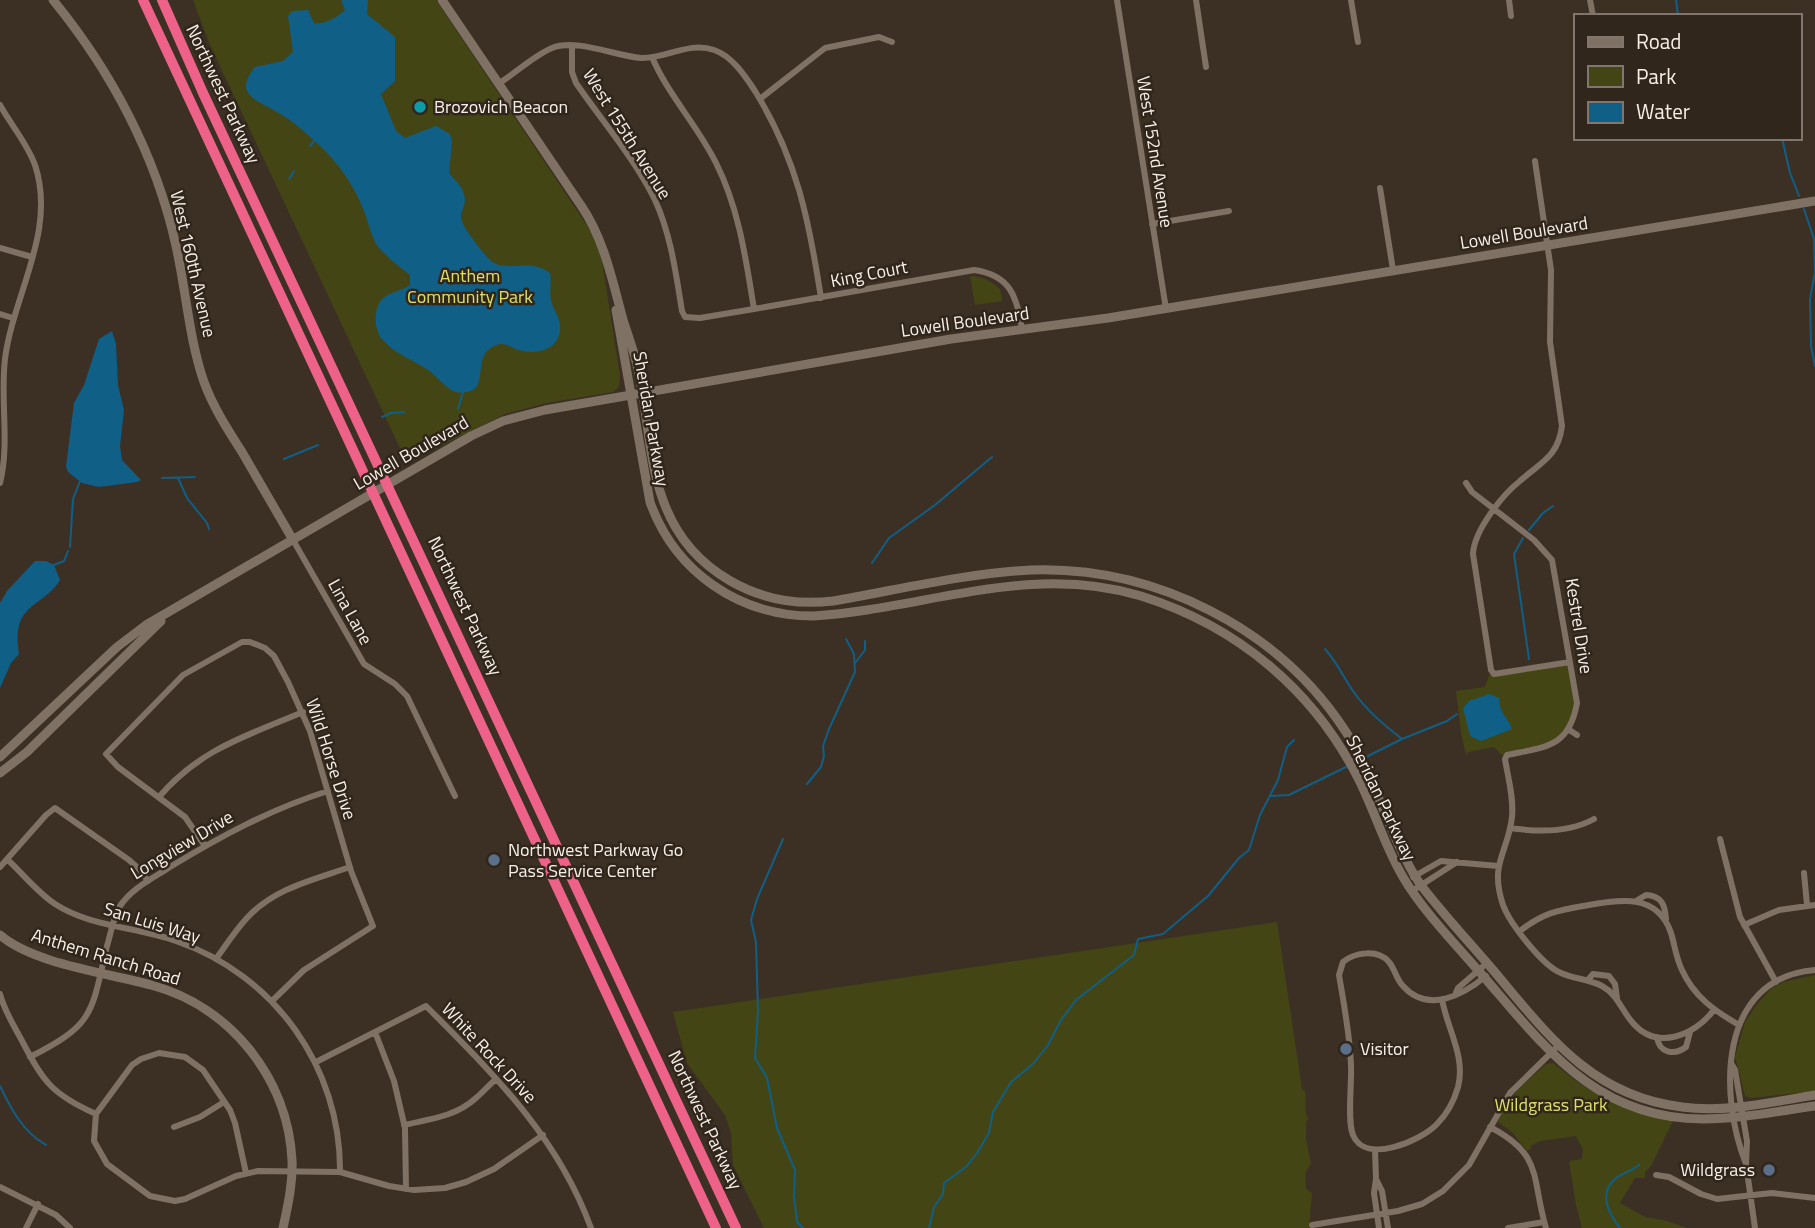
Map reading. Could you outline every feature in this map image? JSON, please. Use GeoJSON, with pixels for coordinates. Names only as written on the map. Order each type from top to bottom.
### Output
{"type":"FeatureCollection","features":[{"type":"Feature","properties":{"kind":"highway","name":"Northwest Parkway"},"geometry":{"type":"LineString","coordinates":[[143,0],[716,1228]]}},
{"type":"Feature","properties":{"kind":"highway","name":"Northwest Parkway"},"geometry":{"type":"LineString","coordinates":[[162,0],[203,93],[736,1228]]}},
{"type":"Feature","properties":{"kind":"main road","name":"West 160th Avenue"},"geometry":{"type":"LineString","coordinates":[[52,0],[103,69],[142,144],[171,224],[203,379],[215,407],[293,540]]}},
{"type":"Feature","properties":{"kind":"main road","name":"Sheridan Parkway"},"geometry":{"type":"LineString","coordinates":[[442,0],[588,216],[600,242],[643,394],[658,481],[670,517],[696,555],[741,588],[777,600],[814,603],[1009,572],[1066,571],[1150,586],[1196,603],[1245,631],[1296,672],[1346,732],[1373,779],[1405,858],[1417,880],[1555,1049]]}},
{"type":"Feature","properties":{"kind":"main road","name":"Lowell Boulevard"},"geometry":{"type":"LineString","coordinates":[[0,757],[117,647],[146,625],[471,436],[512,418],[849,356],[1166,309],[1815,201]]}},
{"type":"Feature","properties":{"kind":"main road","name":"Sheridan Parkway"},"geometry":{"type":"LineString","coordinates":[[609,271],[647,493],[661,527],[677,552],[691,568],[714,586],[739,601],[771,611],[813,616],[1025,583],[1080,584],[1111,589],[1173,607],[1237,640],[1290,684],[1315,711],[1337,741],[1361,783],[1382,835],[1412,891],[1482,974],[1555,1049],[1595,1076],[1635,1096],[1684,1108],[1737,1112],[1815,1106]]}},
{"type":"Feature","properties":{"kind":"main road","name":"Lowell Boulevard"},"geometry":{"type":"LineString","coordinates":[[0,774],[27,752],[167,614]]}},
{"type":"Feature","properties":{"kind":"main road","name":"Anthem Ranch Road"},"geometry":{"type":"LineString","coordinates":[[0,935],[23,950],[170,991],[204,1007],[231,1028],[265,1070],[281,1103],[290,1141],[292,1171],[282,1228]]}},
{"type":"Feature","properties":{"kind":"main road","name":"Sheridan Parkway"},"geometry":{"type":"LineString","coordinates":[[1737,1112],[1815,1095]]}},
{"type":"Feature","properties":{"kind":"street","name":"West 152nd Avenue"},"geometry":{"type":"LineString","coordinates":[[1117,0],[1166,309]]}},
{"type":"Feature","properties":{"kind":"street"},"geometry":{"type":"LineString","coordinates":[[1196,0],[1206,67]]}},
{"type":"Feature","properties":{"kind":"street"},"geometry":{"type":"LineString","coordinates":[[1351,0],[1358,42]]}},
{"type":"Feature","properties":{"kind":"street"},"geometry":{"type":"LineString","coordinates":[[1508,0],[1511,16]]}},
{"type":"Feature","properties":{"kind":"street"},"geometry":{"type":"LineString","coordinates":[[760,99],[825,48],[880,37],[892,42]]}},
{"type":"Feature","properties":{"kind":"street"},"geometry":{"type":"LineString","coordinates":[[498,84],[552,48],[572,46],[629,57],[652,57],[702,47],[718,50],[741,71],[760,99],[782,141],[798,180],[808,216],[821,298]]}},
{"type":"Feature","properties":{"kind":"street","name":"West 155th Avenue"},"geometry":{"type":"LineString","coordinates":[[572,46],[572,72],[576,83],[639,173],[655,201],[672,251],[685,317]]}},
{"type":"Feature","properties":{"kind":"street"},"geometry":{"type":"LineString","coordinates":[[652,57],[662,80],[698,130],[717,164],[731,198],[740,231],[754,309]]}},
{"type":"Feature","properties":{"kind":"street"},"geometry":{"type":"LineString","coordinates":[[0,105],[3,118],[30,154],[41,187],[41,219],[13,318],[1,379],[0,483]]}},
{"type":"Feature","properties":{"kind":"street"},"geometry":{"type":"LineString","coordinates":[[1535,161],[1548,245],[1552,286],[1550,342],[1562,426],[1560,438],[1547,461],[1518,482],[1494,510],[1476,537],[1473,554],[1491,670],[1494,674],[1570,662]]}},
{"type":"Feature","properties":{"kind":"street"},"geometry":{"type":"LineString","coordinates":[[1380,188],[1393,270]]}},
{"type":"Feature","properties":{"kind":"street"},"geometry":{"type":"LineString","coordinates":[[1152,224],[1229,211]]}},
{"type":"Feature","properties":{"kind":"street"},"geometry":{"type":"LineString","coordinates":[[0,248],[32,257]]}},
{"type":"Feature","properties":{"kind":"street","name":"King Court"},"geometry":{"type":"LineString","coordinates":[[685,317],[700,318],[821,298],[963,270],[989,272],[1007,284],[1018,306],[1022,329]]}},
{"type":"Feature","properties":{"kind":"street"},"geometry":{"type":"LineString","coordinates":[[0,314],[13,318]]}},
{"type":"Feature","properties":{"kind":"street","name":"Kestrel Drive"},"geometry":{"type":"LineString","coordinates":[[1466,483],[1472,492],[1534,540],[1552,560],[1577,703],[1568,729]]}},
{"type":"Feature","properties":{"kind":"street","name":"Lina Lane"},"geometry":{"type":"LineString","coordinates":[[293,540],[364,664],[395,684],[407,696],[455,796]]}},
{"type":"Feature","properties":{"kind":"street","name":"Wild Horse Drive"},"geometry":{"type":"LineString","coordinates":[[205,846],[185,817],[118,768],[106,754],[177,680],[200,664],[242,642],[250,642],[265,648],[274,656],[303,712],[350,867],[373,926],[304,970],[272,1001]]}},
{"type":"Feature","properties":{"kind":"street"},"geometry":{"type":"LineString","coordinates":[[159,797],[187,767],[214,750],[303,712]]}},
{"type":"Feature","properties":{"kind":"street"},"geometry":{"type":"LineString","coordinates":[[1577,735],[1568,729],[1560,739],[1544,748],[1507,755],[1505,759],[1512,801],[1510,828],[1497,866],[1503,905],[1508,917],[1551,968],[1567,976],[1601,985],[1617,998],[1640,1030],[1668,1039],[1700,1026],[1713,1010]]}},
{"type":"Feature","properties":{"kind":"street","name":"Longview Drive"},"geometry":{"type":"LineString","coordinates":[[30,1057],[69,1036],[85,1020],[95,998],[118,909],[131,891],[255,819],[328,791]]}},
{"type":"Feature","properties":{"kind":"street"},"geometry":{"type":"LineString","coordinates":[[0,867],[55,808],[130,861],[148,881]]}},
{"type":"Feature","properties":{"kind":"street"},"geometry":{"type":"LineString","coordinates":[[1510,828],[1548,831],[1585,824],[1594,819]]}},
{"type":"Feature","properties":{"kind":"street"},"geometry":{"type":"LineString","coordinates":[[1720,839],[1734,902],[1776,982]]}},
{"type":"Feature","properties":{"kind":"street","name":"San Luis Way"},"geometry":{"type":"LineString","coordinates":[[8,860],[66,911],[176,941],[216,959],[246,977],[272,1001],[301,1036],[316,1062],[334,1113],[340,1172]]}},
{"type":"Feature","properties":{"kind":"street"},"geometry":{"type":"LineString","coordinates":[[1406,882],[1417,880],[1457,862],[1497,866]]}},
{"type":"Feature","properties":{"kind":"street"},"geometry":{"type":"LineString","coordinates":[[216,959],[248,917],[276,895],[298,884],[350,867]]}},
{"type":"Feature","properties":{"kind":"street"},"geometry":{"type":"LineString","coordinates":[[1744,925],[1779,910],[1811,905],[1804,873]]}},
{"type":"Feature","properties":{"kind":"street"},"geometry":{"type":"LineString","coordinates":[[1412,891],[1417,880]]}},
{"type":"Feature","properties":{"kind":"street"},"geometry":{"type":"LineString","coordinates":[[1636,901],[1646,895],[1658,898],[1665,906],[1666,921],[1682,971],[1694,990],[1713,1010],[1739,1025]]}},
{"type":"Feature","properties":{"kind":"street"},"geometry":{"type":"LineString","coordinates":[[1520,931],[1536,918],[1551,912],[1623,900],[1636,901],[1658,912],[1666,921]]}},
{"type":"Feature","properties":{"kind":"street"},"geometry":{"type":"LineString","coordinates":[[1442,999],[1447,1024],[1460,1060],[1460,1079],[1454,1098],[1445,1115],[1425,1133],[1399,1145],[1375,1150],[1364,1147],[1357,1142],[1351,1128],[1351,1062],[1339,975],[1341,965],[1351,957],[1379,955],[1390,964],[1410,993],[1427,999],[1442,999],[1462,994],[1490,967]]}},
{"type":"Feature","properties":{"kind":"street"},"geometry":{"type":"LineString","coordinates":[[1755,1228],[1746,1164],[1747,1141],[1737,1112],[1734,1070],[1731,1063],[1734,1038],[1752,1003],[1776,982],[1815,970]]}},
{"type":"Feature","properties":{"kind":"street"},"geometry":{"type":"LineString","coordinates":[[1588,980],[1593,974],[1609,976],[1615,984],[1617,998]]}},
{"type":"Feature","properties":{"kind":"street"},"geometry":{"type":"LineString","coordinates":[[0,994],[4,1007],[39,1073],[55,1091],[96,1114]]}},
{"type":"Feature","properties":{"kind":"street","name":"White Rock Drive"},"geometry":{"type":"LineString","coordinates":[[316,1062],[426,1006],[496,1079],[543,1135],[569,1177],[589,1227]]}},
{"type":"Feature","properties":{"kind":"street"},"geometry":{"type":"LineString","coordinates":[[375,1032],[394,1081],[404,1125],[406,1189]]}},
{"type":"Feature","properties":{"kind":"street"},"geometry":{"type":"LineString","coordinates":[[1657,1037],[1659,1046],[1664,1050],[1676,1052],[1686,1047],[1690,1032]]}},
{"type":"Feature","properties":{"kind":"street"},"geometry":{"type":"LineString","coordinates":[[1312,1225],[1381,1214],[1422,1204],[1453,1184],[1469,1165],[1510,1093],[1555,1049]]}},
{"type":"Feature","properties":{"kind":"street"},"geometry":{"type":"LineString","coordinates":[[246,1173],[235,1123],[224,1102],[198,1064],[185,1057],[159,1053],[141,1059],[132,1065],[96,1114],[94,1141],[101,1156],[107,1164],[149,1196],[157,1199],[185,1199],[246,1173],[258,1171],[340,1172],[406,1189],[444,1188],[466,1182],[494,1169],[543,1135]]}},
{"type":"Feature","properties":{"kind":"street"},"geometry":{"type":"LineString","coordinates":[[404,1125],[460,1110],[496,1079]]}},
{"type":"Feature","properties":{"kind":"street"},"geometry":{"type":"LineString","coordinates":[[174,1127],[200,1117],[224,1102]]}},
{"type":"Feature","properties":{"kind":"street"},"geometry":{"type":"LineString","coordinates":[[1490,1127],[1515,1142],[1528,1156],[1535,1173],[1545,1225],[1508,1228]]}},
{"type":"Feature","properties":{"kind":"street"},"geometry":{"type":"LineString","coordinates":[[1375,1150],[1376,1179],[1382,1191],[1379,1228]]}},
{"type":"Feature","properties":{"kind":"street"},"geometry":{"type":"LineString","coordinates":[[1656,1175],[1669,1177],[1709,1197],[1726,1199],[1780,1193],[1815,1198]]}},
{"type":"Feature","properties":{"kind":"street"},"geometry":{"type":"LineString","coordinates":[[0,1187],[38,1204],[58,1216],[70,1228]]}},
{"type":"Feature","properties":{"kind":"street"},"geometry":{"type":"LineString","coordinates":[[26,1228],[38,1204]]}},
{"type":"Feature","properties":{"kind":"street"},"geometry":{"type":"LineString","coordinates":[[1381,1214],[1388,1228]]}},
{"type":"Feature","properties":{"kind":"green space","name":"Anthem Community Park"},"geometry":{"type":"Polygon","coordinates":[[[193,0],[436,0],[592,233],[601,255],[620,376],[619,387],[613,392],[546,403],[505,414],[407,463],[210,45],[193,0]]]}},
{"type":"Feature","properties":{"kind":"green space"},"geometry":{"type":"Polygon","coordinates":[[[970,276],[982,278],[997,286],[1002,301],[975,305],[970,276]]]}},
{"type":"Feature","properties":{"kind":"green space"},"geometry":{"type":"Polygon","coordinates":[[[1570,662],[1575,712],[1560,739],[1505,758],[1494,747],[1468,752],[1466,755],[1456,691],[1485,687],[1491,670],[1494,674],[1570,662]]]}},
{"type":"Feature","properties":{"kind":"green space"},"geometry":{"type":"Polygon","coordinates":[[[1277,922],[1309,1120],[1306,1121],[1306,1140],[1311,1164],[1305,1179],[1306,1189],[1312,1193],[1309,1228],[764,1228],[733,1165],[731,1133],[725,1115],[687,1063],[673,1012],[1277,922]]]}},
{"type":"Feature","properties":{"kind":"green space"},"geometry":{"type":"Polygon","coordinates":[[[1815,975],[1815,1091],[1751,1098],[1745,1096],[1735,1057],[1745,1022],[1771,989],[1783,982],[1815,975]]]}},
{"type":"Feature","properties":{"kind":"green space","name":"Wildgrass Park"},"geometry":{"type":"Polygon","coordinates":[[[1553,1063],[1580,1084],[1608,1100],[1673,1121],[1651,1166],[1645,1172],[1645,1178],[1635,1178],[1620,1203],[1645,1217],[1687,1228],[1582,1228],[1569,1161],[1582,1159],[1583,1149],[1576,1136],[1540,1141],[1530,1146],[1532,1148],[1527,1151],[1512,1132],[1498,1122],[1506,1105],[1518,1090],[1546,1064],[1553,1063]]]}},
{"type":"Feature","properties":{"kind":"water"},"geometry":{"type":"Polygon","coordinates":[[[341,0],[368,0],[367,14],[395,37],[395,81],[381,94],[396,131],[405,138],[436,126],[450,134],[452,142],[449,173],[463,192],[465,201],[462,221],[477,244],[488,258],[501,266],[533,266],[550,273],[551,300],[559,320],[559,336],[550,347],[536,352],[519,350],[504,344],[494,346],[483,357],[480,379],[474,390],[459,393],[451,390],[431,372],[399,353],[382,339],[377,330],[376,319],[379,303],[385,297],[410,285],[410,275],[378,246],[356,193],[333,159],[299,127],[255,100],[247,90],[246,84],[255,67],[283,61],[293,52],[288,16],[292,11],[308,10],[314,23],[322,23],[345,10],[341,0]]]}},
{"type":"Feature","properties":{"kind":"water"},"geometry":{"type":"Polygon","coordinates":[[[112,331],[116,344],[118,385],[124,410],[120,446],[122,460],[141,480],[99,487],[82,483],[68,472],[66,466],[74,403],[84,385],[99,339],[112,331]]]}},
{"type":"Feature","properties":{"kind":"water"},"geometry":{"type":"Polygon","coordinates":[[[35,561],[46,561],[54,565],[60,580],[29,609],[20,622],[19,654],[11,663],[0,688],[0,603],[7,591],[35,561]]]}},
{"type":"Feature","properties":{"kind":"water"},"geometry":{"type":"Polygon","coordinates":[[[1489,694],[1499,698],[1501,709],[1512,729],[1481,741],[1470,736],[1463,708],[1469,701],[1489,694]]]}},
{"type":"Feature","properties":{"kind":"waterway"},"geometry":{"type":"LineString","coordinates":[[1676,0],[1678,14]]}},
{"type":"Feature","properties":{"kind":"waterway"},"geometry":{"type":"LineString","coordinates":[[310,146],[315,140]]}},
{"type":"Feature","properties":{"kind":"waterway"},"geometry":{"type":"LineString","coordinates":[[1782,140],[1790,173],[1799,196]]}},
{"type":"Feature","properties":{"kind":"waterway"},"geometry":{"type":"LineString","coordinates":[[289,179],[294,171]]}},
{"type":"Feature","properties":{"kind":"waterway"},"geometry":{"type":"LineString","coordinates":[[1804,209],[1814,239],[1815,272],[1810,299],[1811,346],[1815,366]]}},
{"type":"Feature","properties":{"kind":"waterway"},"geometry":{"type":"LineString","coordinates":[[458,409],[463,392]]}},
{"type":"Feature","properties":{"kind":"waterway"},"geometry":{"type":"LineString","coordinates":[[382,417],[404,412]]}},
{"type":"Feature","properties":{"kind":"waterway"},"geometry":{"type":"LineString","coordinates":[[284,459],[318,445]]}},
{"type":"Feature","properties":{"kind":"waterway"},"geometry":{"type":"LineString","coordinates":[[872,563],[889,538],[935,505],[992,457]]}},
{"type":"Feature","properties":{"kind":"waterway"},"geometry":{"type":"LineString","coordinates":[[162,478],[195,477]]}},
{"type":"Feature","properties":{"kind":"waterway"},"geometry":{"type":"LineString","coordinates":[[178,478],[187,498],[209,529]]}},
{"type":"Feature","properties":{"kind":"waterway"},"geometry":{"type":"LineString","coordinates":[[70,547],[73,499],[80,481]]}},
{"type":"Feature","properties":{"kind":"waterway"},"geometry":{"type":"LineString","coordinates":[[1529,530],[1543,513],[1553,506]]}},
{"type":"Feature","properties":{"kind":"waterway"},"geometry":{"type":"LineString","coordinates":[[1523,538],[1514,554],[1529,659]]}},
{"type":"Feature","properties":{"kind":"waterway"},"geometry":{"type":"LineString","coordinates":[[54,565],[64,561],[68,551]]}},
{"type":"Feature","properties":{"kind":"waterway"},"geometry":{"type":"LineString","coordinates":[[807,784],[821,767],[823,746],[829,729],[855,672],[854,654],[846,639]]}},
{"type":"Feature","properties":{"kind":"waterway"},"geometry":{"type":"LineString","coordinates":[[855,663],[865,650],[865,641]]}},
{"type":"Feature","properties":{"kind":"waterway"},"geometry":{"type":"LineString","coordinates":[[1325,649],[1364,705],[1402,739],[1447,721],[1457,714]]}},
{"type":"Feature","properties":{"kind":"waterway"},"geometry":{"type":"LineString","coordinates":[[1364,758],[1402,739]]}},
{"type":"Feature","properties":{"kind":"waterway"},"geometry":{"type":"LineString","coordinates":[[929,1228],[934,1207],[943,1194],[944,1183],[966,1167],[977,1153],[989,1133],[993,1112],[1011,1082],[1033,1064],[1076,1000],[1134,955],[1138,939],[1163,934],[1208,896],[1239,858],[1249,850],[1260,815],[1278,780],[1287,747],[1294,740]]}},
{"type":"Feature","properties":{"kind":"waterway"},"geometry":{"type":"LineString","coordinates":[[1271,796],[1289,795],[1346,767]]}},
{"type":"Feature","properties":{"kind":"waterway"},"geometry":{"type":"LineString","coordinates":[[783,839],[757,899],[751,920],[756,942],[758,1011],[755,1058],[767,1078],[777,1128],[795,1170],[797,1222],[803,1228]]}},
{"type":"Feature","properties":{"kind":"waterway"},"geometry":{"type":"LineString","coordinates":[[0,1086],[24,1127],[46,1145]]}},
{"type":"Feature","properties":{"kind":"waterway"},"geometry":{"type":"LineString","coordinates":[[1620,1228],[1609,1211],[1607,1192],[1617,1178],[1639,1165]]}},
{"type":"Feature","properties":{"kind":"place","name":"Brozovich Beacon"},"geometry":{"type":"Point","coordinates":[420,107]}},
{"type":"Feature","properties":{"kind":"place","name":"Northwest Parkway Go Pass Service Center"},"geometry":{"type":"Point","coordinates":[494,860]}},
{"type":"Feature","properties":{"kind":"place","name":"Visitor"},"geometry":{"type":"Point","coordinates":[1346,1049]}},
{"type":"Feature","properties":{"kind":"place","name":"Wildgrass"},"geometry":{"type":"Point","coordinates":[1769,1170]}}]}
